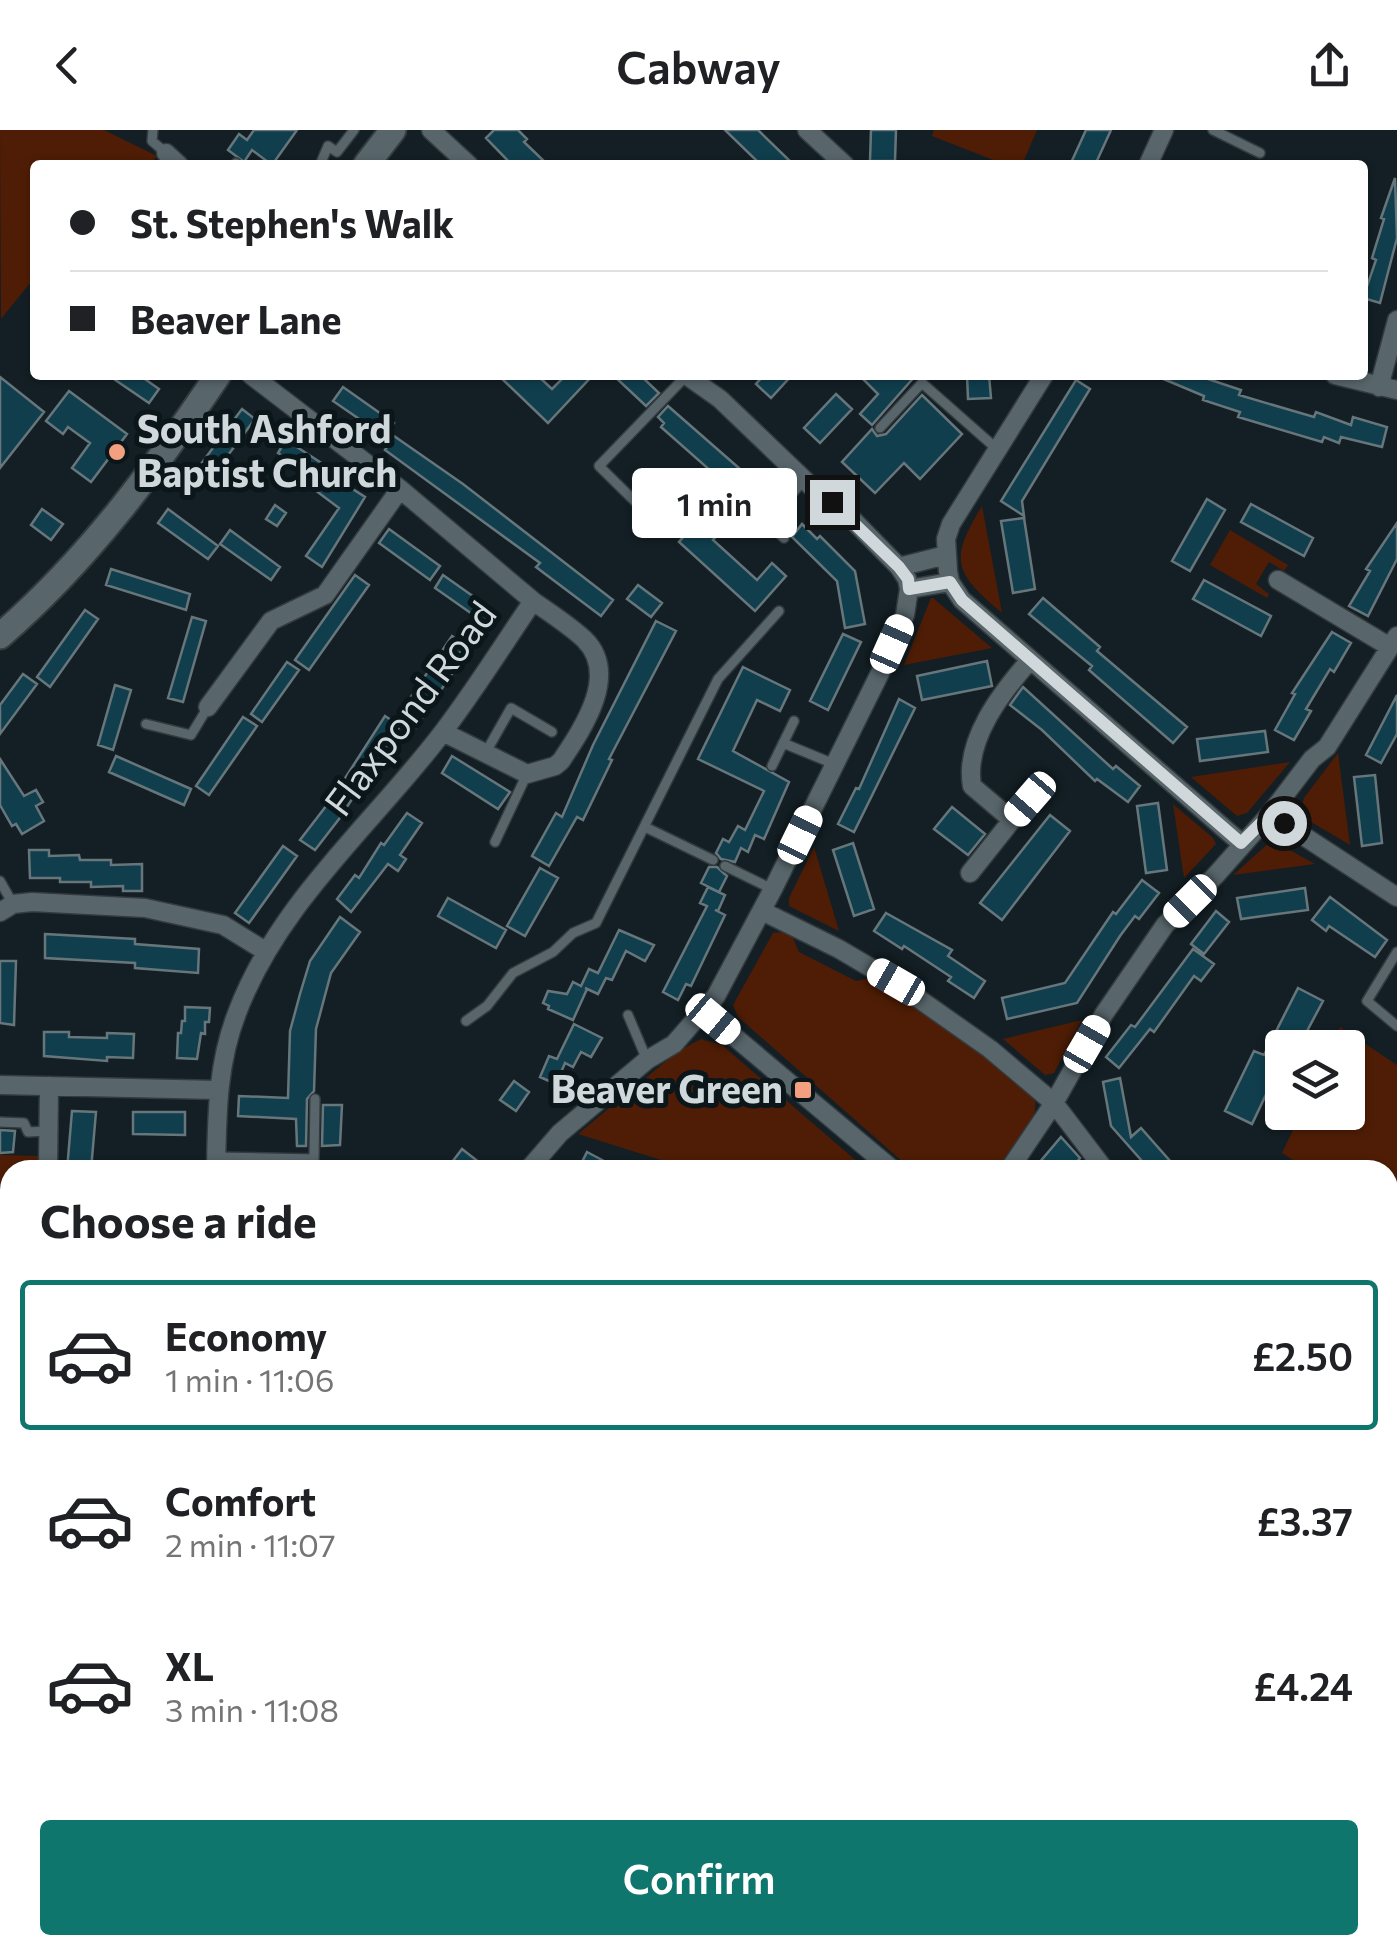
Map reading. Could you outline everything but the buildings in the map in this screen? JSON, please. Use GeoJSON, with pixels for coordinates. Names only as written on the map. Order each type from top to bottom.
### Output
{"type":"FeatureCollection","features":[{"type":"Feature","properties":{"kind":"main road"},"geometry":{"type":"LineString","coordinates":[[370,160],[393,130]]}},
{"type":"Feature","properties":{"kind":"main road"},"geometry":{"type":"LineString","coordinates":[[0,636],[47,596],[104,533],[215,380]]}},
{"type":"Feature","properties":{"kind":"street"},"geometry":{"type":"LineString","coordinates":[[431,130],[464,160]]}},
{"type":"Feature","properties":{"kind":"street"},"geometry":{"type":"LineString","coordinates":[[807,130],[840,160]]}},
{"type":"Feature","properties":{"kind":"street"},"geometry":{"type":"LineString","coordinates":[[1150,160],[1164,130]]}},
{"type":"Feature","properties":{"kind":"street"},"geometry":{"type":"LineString","coordinates":[[1356,380],[1388,388],[1397,320]]}},
{"type":"Feature","properties":{"kind":"street","name":"Flaxpond Road"},"geometry":{"type":"LineString","coordinates":[[216,1160],[217,1090],[235,1017],[271,940],[443,732],[534,601],[400,490],[257,380]]}},
{"type":"Feature","properties":{"kind":"street"},"geometry":{"type":"LineString","coordinates":[[536,1160],[588,1107],[674,1044],[705,1012],[731,972],[774,889],[905,615],[908,579],[899,567],[848,515],[804,480],[720,399],[693,380]]}},
{"type":"Feature","properties":{"kind":"street"},"geometry":{"type":"LineString","coordinates":[[1041,380],[951,524],[946,555],[950,582],[962,600],[1241,843]]}},
{"type":"Feature","properties":{"kind":"street"},"geometry":{"type":"LineString","coordinates":[[208,708],[271,622],[324,596],[400,490]]}},
{"type":"Feature","properties":{"kind":"street"},"geometry":{"type":"LineString","coordinates":[[899,567],[946,555]]}},
{"type":"Feature","properties":{"kind":"street"},"geometry":{"type":"LineString","coordinates":[[1017,1160],[1104,1014],[1165,925],[1215,876],[1312,759],[1327,747],[1394,641],[1278,580]]}},
{"type":"Feature","properties":{"kind":"street"},"geometry":{"type":"LineString","coordinates":[[909,589],[950,582]]}},
{"type":"Feature","properties":{"kind":"street"},"geometry":{"type":"LineString","coordinates":[[443,732],[527,774],[561,760],[599,690],[598,659],[586,641],[534,601]]}},
{"type":"Feature","properties":{"kind":"street"},"geometry":{"type":"LineString","coordinates":[[1012,820],[972,786],[971,764],[1001,694],[1030,660]]}},
{"type":"Feature","properties":{"kind":"street"},"geometry":{"type":"LineString","coordinates":[[970,873],[1030,799]]}},
{"type":"Feature","properties":{"kind":"street"},"geometry":{"type":"LineString","coordinates":[[1270,814],[1397,897]]}},
{"type":"Feature","properties":{"kind":"street"},"geometry":{"type":"LineString","coordinates":[[6,908],[145,908],[182,914],[222,925],[265,951]]}},
{"type":"Feature","properties":{"kind":"street"},"geometry":{"type":"LineString","coordinates":[[762,911],[896,982],[990,1049],[1054,1103],[1097,1160]]}},
{"type":"Feature","properties":{"kind":"street"},"geometry":{"type":"LineString","coordinates":[[705,1012],[881,1160]]}},
{"type":"Feature","properties":{"kind":"street"},"geometry":{"type":"LineString","coordinates":[[0,1085],[217,1090]]}},
{"type":"Feature","properties":{"kind":"street"},"geometry":{"type":"LineString","coordinates":[[48,1160],[49,1086]]}},
{"type":"Feature","properties":{"kind":"lane"},"geometry":{"type":"LineString","coordinates":[[152,130],[152,141],[172,159]]}},
{"type":"Feature","properties":{"kind":"lane"},"geometry":{"type":"LineString","coordinates":[[322,160],[328,146],[337,152],[354,130]]}},
{"type":"Feature","properties":{"kind":"lane"},"geometry":{"type":"LineString","coordinates":[[1213,130],[1260,153]]}},
{"type":"Feature","properties":{"kind":"lane"},"geometry":{"type":"LineString","coordinates":[[660,526],[599,466],[681,380]]}},
{"type":"Feature","properties":{"kind":"lane"},"geometry":{"type":"LineString","coordinates":[[880,428],[922,383],[998,450]]}},
{"type":"Feature","properties":{"kind":"lane"},"geometry":{"type":"LineString","coordinates":[[767,522],[804,480]]}},
{"type":"Feature","properties":{"kind":"lane"},"geometry":{"type":"LineString","coordinates":[[750,505],[784,538]]}},
{"type":"Feature","properties":{"kind":"lane"},"geometry":{"type":"LineString","coordinates":[[466,1021],[487,1006],[513,973],[553,952],[572,933],[596,923],[718,679],[778,611]]}},
{"type":"Feature","properties":{"kind":"lane"},"geometry":{"type":"LineString","coordinates":[[146,724],[192,735],[208,708]]}},
{"type":"Feature","properties":{"kind":"lane"},"geometry":{"type":"LineString","coordinates":[[485,754],[511,708],[552,732]]}},
{"type":"Feature","properties":{"kind":"lane"},"geometry":{"type":"LineString","coordinates":[[772,766],[794,721]]}},
{"type":"Feature","properties":{"kind":"lane"},"geometry":{"type":"LineString","coordinates":[[783,744],[834,764]]}},
{"type":"Feature","properties":{"kind":"lane"},"geometry":{"type":"LineString","coordinates":[[495,842],[527,774]]}},
{"type":"Feature","properties":{"kind":"lane"},"geometry":{"type":"LineString","coordinates":[[645,827],[713,860]]}},
{"type":"Feature","properties":{"kind":"lane"},"geometry":{"type":"LineString","coordinates":[[725,866],[774,889]]}},
{"type":"Feature","properties":{"kind":"lane"},"geometry":{"type":"LineString","coordinates":[[0,881],[6,908]]}},
{"type":"Feature","properties":{"kind":"lane"},"geometry":{"type":"LineString","coordinates":[[1397,952],[1367,1001],[1397,1026]]}},
{"type":"Feature","properties":{"kind":"lane"},"geometry":{"type":"LineString","coordinates":[[628,1015],[648,1060]]}},
{"type":"Feature","properties":{"kind":"lane"},"geometry":{"type":"LineString","coordinates":[[294,1160],[314,1159],[315,1099]]}},
{"type":"Feature","properties":{"kind":"lane"},"geometry":{"type":"LineString","coordinates":[[0,1122],[24,1122],[28,1132],[48,1132]]}},
{"type":"Feature","properties":{"kind":"shaded area"},"geometry":{"type":"Polygon","coordinates":[[[0,130],[104,130],[157,156],[154,160],[30,160],[30,283],[1,319],[0,130]]]}},
{"type":"Feature","properties":{"kind":"shaded area"},"geometry":{"type":"Polygon","coordinates":[[[934,130],[1037,130],[1024,160],[993,160],[932,136],[934,130]]]}},
{"type":"Feature","properties":{"kind":"shaded area"},"geometry":{"type":"Polygon","coordinates":[[[982,506],[1002,613],[974,587],[962,565],[964,540],[982,506]]]}},
{"type":"Feature","properties":{"kind":"shaded area"},"geometry":{"type":"Polygon","coordinates":[[[1230,530],[1288,565],[1284,571],[1269,562],[1256,584],[1269,594],[1267,598],[1210,565],[1230,530]]]}},
{"type":"Feature","properties":{"kind":"shaded area"},"geometry":{"type":"Polygon","coordinates":[[[933,598],[992,648],[904,665],[933,598]]]}},
{"type":"Feature","properties":{"kind":"shaded area"},"geometry":{"type":"Polygon","coordinates":[[[1338,753],[1350,845],[1306,819],[1301,809],[1304,798],[1338,753]]]}},
{"type":"Feature","properties":{"kind":"shaded area"},"geometry":{"type":"Polygon","coordinates":[[[1290,762],[1247,813],[1237,816],[1191,777],[1290,762]]]}},
{"type":"Feature","properties":{"kind":"shaded area"},"geometry":{"type":"Polygon","coordinates":[[[1173,804],[1216,844],[1184,878],[1173,804]]]}},
{"type":"Feature","properties":{"kind":"shaded area"},"geometry":{"type":"Polygon","coordinates":[[[1270,842],[1279,844],[1315,864],[1233,875],[1270,842]]]}},
{"type":"Feature","properties":{"kind":"shaded area"},"geometry":{"type":"Polygon","coordinates":[[[814,847],[839,931],[789,906],[789,898],[814,847]]]}},
{"type":"Feature","properties":{"kind":"shaded area"},"geometry":{"type":"Polygon","coordinates":[[[773,933],[792,936],[799,952],[856,981],[871,978],[952,1030],[1035,1099],[1029,1128],[1005,1160],[901,1160],[738,1017],[733,1005],[773,933]]]}},
{"type":"Feature","properties":{"kind":"shaded area"},"geometry":{"type":"Polygon","coordinates":[[[1082,1020],[1054,1073],[1045,1075],[1003,1039],[1082,1020]]]}},
{"type":"Feature","properties":{"kind":"shaded area"},"geometry":{"type":"Polygon","coordinates":[[[701,1039],[722,1045],[855,1160],[661,1160],[578,1134],[677,1052],[701,1039]]]}},
{"type":"Feature","properties":{"kind":"shaded area"},"geometry":{"type":"Polygon","coordinates":[[[1365,1044],[1397,1065],[1397,1160],[1293,1160],[1282,1153],[1293,1130],[1365,1130],[1365,1044]]]}},
{"type":"Feature","properties":{"kind":"shaded area"},"geometry":{"type":"Polygon","coordinates":[[[0,1155],[40,1156],[39,1160],[0,1160],[0,1155]]]}},
{"type":"Feature","properties":{"kind":"place","name":"South Ashford Baptist Church"},"geometry":{"type":"Point","coordinates":[117,452]}},
{"type":"Feature","properties":{"kind":"place","name":"Beaver Green"},"geometry":{"type":"Point","coordinates":[803,1090]}},
{"type":"Feature","properties":{"kind":"route"},"geometry":{"type":"LineString","coordinates":[[832,502],[899,567],[908,579],[909,589],[950,582],[962,600],[1241,843],[1270,814],[1284,823]]}}]}
